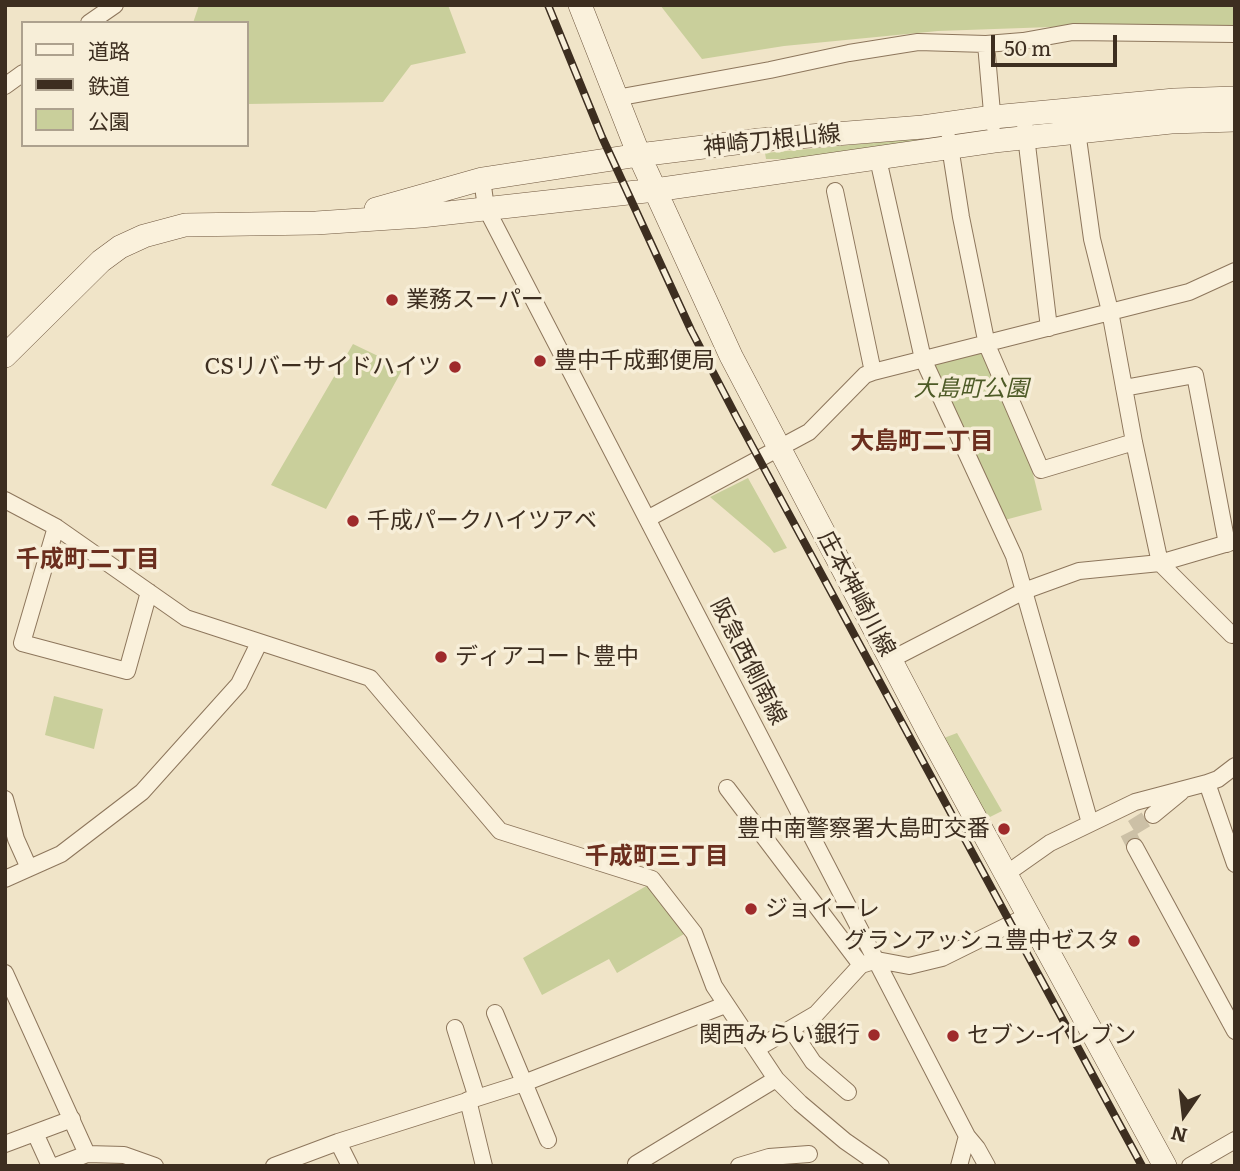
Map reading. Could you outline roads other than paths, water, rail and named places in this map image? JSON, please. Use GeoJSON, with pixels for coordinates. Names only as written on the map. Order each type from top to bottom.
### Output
{"type":"FeatureCollection","features":[{"type":"Feature","properties":{"kind":"street"},"geometry":{"type":"LineString","coordinates":[[92,21],[115,5]]}},
{"type":"Feature","properties":{"kind":"street","name":"庄本神崎川線"},"geometry":{"type":"LineString","coordinates":[[580,5],[639,155],[731,356],[890,660],[1165,1166]]}},
{"type":"Feature","properties":{"kind":"street"},"geometry":{"type":"LineString","coordinates":[[616,98],[918,42],[986,44],[1073,32],[1235,34]]}},
{"type":"Feature","properties":{"kind":"street"},"geometry":{"type":"LineString","coordinates":[[986,44],[994,141]]}},
{"type":"Feature","properties":{"kind":"street"},"geometry":{"type":"LineString","coordinates":[[5,86],[21,74]]}},
{"type":"Feature","properties":{"kind":"street","name":"神崎刀根山線"},"geometry":{"type":"LineString","coordinates":[[5,356],[101,261],[144,236],[185,225],[316,223],[421,216],[655,190],[994,141],[1025,126],[1175,100],[1235,98]]}},
{"type":"Feature","properties":{"kind":"street","name":"神崎刀根山線"},"geometry":{"type":"LineString","coordinates":[[316,223],[415,199],[482,179],[761,139],[946,124],[993,117],[1025,126],[1077,131],[1171,121],[1235,120]]}},
{"type":"Feature","properties":{"kind":"street"},"geometry":{"type":"LineString","coordinates":[[946,124],[961,217],[987,345],[1041,470],[1133,442]]}},
{"type":"Feature","properties":{"kind":"street"},"geometry":{"type":"LineString","coordinates":[[1025,126],[1049,328]]}},
{"type":"Feature","properties":{"kind":"street"},"geometry":{"type":"LineString","coordinates":[[1077,131],[1092,239],[1110,311],[1133,442],[1160,563],[1232,635],[1235,634]]}},
{"type":"Feature","properties":{"kind":"street"},"geometry":{"type":"LineString","coordinates":[[878,159],[923,359],[1014,556],[1090,824]]}},
{"type":"Feature","properties":{"kind":"street","name":"阪急西側南線"},"geometry":{"type":"LineString","coordinates":[[482,179],[486,208],[967,1136],[987,1166]]}},
{"type":"Feature","properties":{"kind":"street"},"geometry":{"type":"LineString","coordinates":[[835,191],[873,372]]}},
{"type":"Feature","properties":{"kind":"street"},"geometry":{"type":"LineString","coordinates":[[649,518],[809,432],[865,375],[1189,292],[1235,271]]}},
{"type":"Feature","properties":{"kind":"street"},"geometry":{"type":"LineString","coordinates":[[890,660],[1024,591],[1079,571],[1160,563],[1231,543],[1195,375],[1124,388]]}},
{"type":"Feature","properties":{"kind":"street"},"geometry":{"type":"LineString","coordinates":[[5,500],[56,527],[186,618],[370,678],[500,831],[652,880],[694,933],[714,986],[776,1079],[836,1134],[881,1166]]}},
{"type":"Feature","properties":{"kind":"street"},"geometry":{"type":"LineString","coordinates":[[56,527],[22,643],[127,671],[149,592]]}},
{"type":"Feature","properties":{"kind":"street"},"geometry":{"type":"LineString","coordinates":[[5,879],[61,854],[142,792],[239,684],[259,643]]}},
{"type":"Feature","properties":{"kind":"street"},"geometry":{"type":"LineString","coordinates":[[1006,874],[1049,843],[1135,802],[1207,783],[1235,766]]}},
{"type":"Feature","properties":{"kind":"street"},"geometry":{"type":"LineString","coordinates":[[1207,783],[1235,864]]}},
{"type":"Feature","properties":{"kind":"street"},"geometry":{"type":"LineString","coordinates":[[727,788],[861,965]]}},
{"type":"Feature","properties":{"kind":"street"},"geometry":{"type":"LineString","coordinates":[[1153,815],[1181,792]]}},
{"type":"Feature","properties":{"kind":"street"},"geometry":{"type":"LineString","coordinates":[[5,799],[16,839],[29,868]]}},
{"type":"Feature","properties":{"kind":"street"},"geometry":{"type":"LineString","coordinates":[[1135,847],[1235,1031]]}},
{"type":"Feature","properties":{"kind":"street"},"geometry":{"type":"LineString","coordinates":[[756,1049],[816,1014],[861,965],[877,960],[909,966],[942,958],[1029,915]]}},
{"type":"Feature","properties":{"kind":"street"},"geometry":{"type":"LineString","coordinates":[[5,973],[88,1154]]}},
{"type":"Feature","properties":{"kind":"street"},"geometry":{"type":"LineString","coordinates":[[274,1166],[338,1142],[524,1083],[725,1005]]}},
{"type":"Feature","properties":{"kind":"street"},"geometry":{"type":"LineString","coordinates":[[495,1013],[548,1140]]}},
{"type":"Feature","properties":{"kind":"street"},"geometry":{"type":"LineString","coordinates":[[455,1028],[484,1166]]}},
{"type":"Feature","properties":{"kind":"street"},"geometry":{"type":"LineString","coordinates":[[791,1028],[813,1062],[848,1092]]}},
{"type":"Feature","properties":{"kind":"street"},"geometry":{"type":"LineString","coordinates":[[636,1164],[776,1079]]}},
{"type":"Feature","properties":{"kind":"street"},"geometry":{"type":"LineString","coordinates":[[5,1144],[72,1119]]}},
{"type":"Feature","properties":{"kind":"street"},"geometry":{"type":"LineString","coordinates":[[35,1133],[50,1166]]}},
{"type":"Feature","properties":{"kind":"street"},"geometry":{"type":"LineString","coordinates":[[958,1166],[967,1136]]}},
{"type":"Feature","properties":{"kind":"street"},"geometry":{"type":"LineString","coordinates":[[1190,1166],[1235,1140]]}},
{"type":"Feature","properties":{"kind":"street"},"geometry":{"type":"LineString","coordinates":[[338,1142],[350,1166]]}},
{"type":"Feature","properties":{"kind":"street"},"geometry":{"type":"LineString","coordinates":[[56,1166],[88,1154],[124,1155],[155,1166]]}},
{"type":"Feature","properties":{"kind":"street"},"geometry":{"type":"LineString","coordinates":[[739,1166],[769,1157],[809,1154]]}},
{"type":"Feature","properties":{"kind":"tunnel"},"geometry":{"type":"LineString","coordinates":[[1135,847],[1127,831],[1153,815]]}},
{"type":"Feature","properties":{"kind":"railway"},"geometry":{"type":"LineString","coordinates":[[548,5],[602,137],[691,330],[1142,1166]]}},
{"type":"Feature","properties":{"kind":"place","name":"業務スーパー"},"geometry":{"type":"Point","coordinates":[392,300]}},
{"type":"Feature","properties":{"kind":"place","name":"豊中千成郵便局"},"geometry":{"type":"Point","coordinates":[540,361]}},
{"type":"Feature","properties":{"kind":"place","name":"CSリバーサイドハイツ"},"geometry":{"type":"Point","coordinates":[455,367]}},
{"type":"Feature","properties":{"kind":"place","name":"千成パークハイツアベ"},"geometry":{"type":"Point","coordinates":[353,521]}},
{"type":"Feature","properties":{"kind":"place","name":"ディアコート豊中"},"geometry":{"type":"Point","coordinates":[441,657]}},
{"type":"Feature","properties":{"kind":"place","name":"豊中南警察署大島町交番"},"geometry":{"type":"Point","coordinates":[1004,829]}},
{"type":"Feature","properties":{"kind":"place","name":"ジョイーレ"},"geometry":{"type":"Point","coordinates":[751,909]}},
{"type":"Feature","properties":{"kind":"place","name":"グランアッシュ豊中ゼスタ"},"geometry":{"type":"Point","coordinates":[1134,941]}},
{"type":"Feature","properties":{"kind":"place","name":"関西みらい銀行"},"geometry":{"type":"Point","coordinates":[874,1035]}},
{"type":"Feature","properties":{"kind":"place","name":"セブン-イレブン"},"geometry":{"type":"Point","coordinates":[953,1036]}},
{"type":"Feature","properties":{"kind":"district","name":"大島町二丁目"},"geometry":{"type":"Point","coordinates":[922,442]}},
{"type":"Feature","properties":{"kind":"district","name":"千成町二丁目"},"geometry":{"type":"Point","coordinates":[88,560]}},
{"type":"Feature","properties":{"kind":"district","name":"千成町三丁目"},"geometry":{"type":"Point","coordinates":[657,857]}},
{"type":"Feature","properties":{"kind":"park label","name":"大島町公園"},"geometry":{"type":"Point","coordinates":[971,389]}}]}
